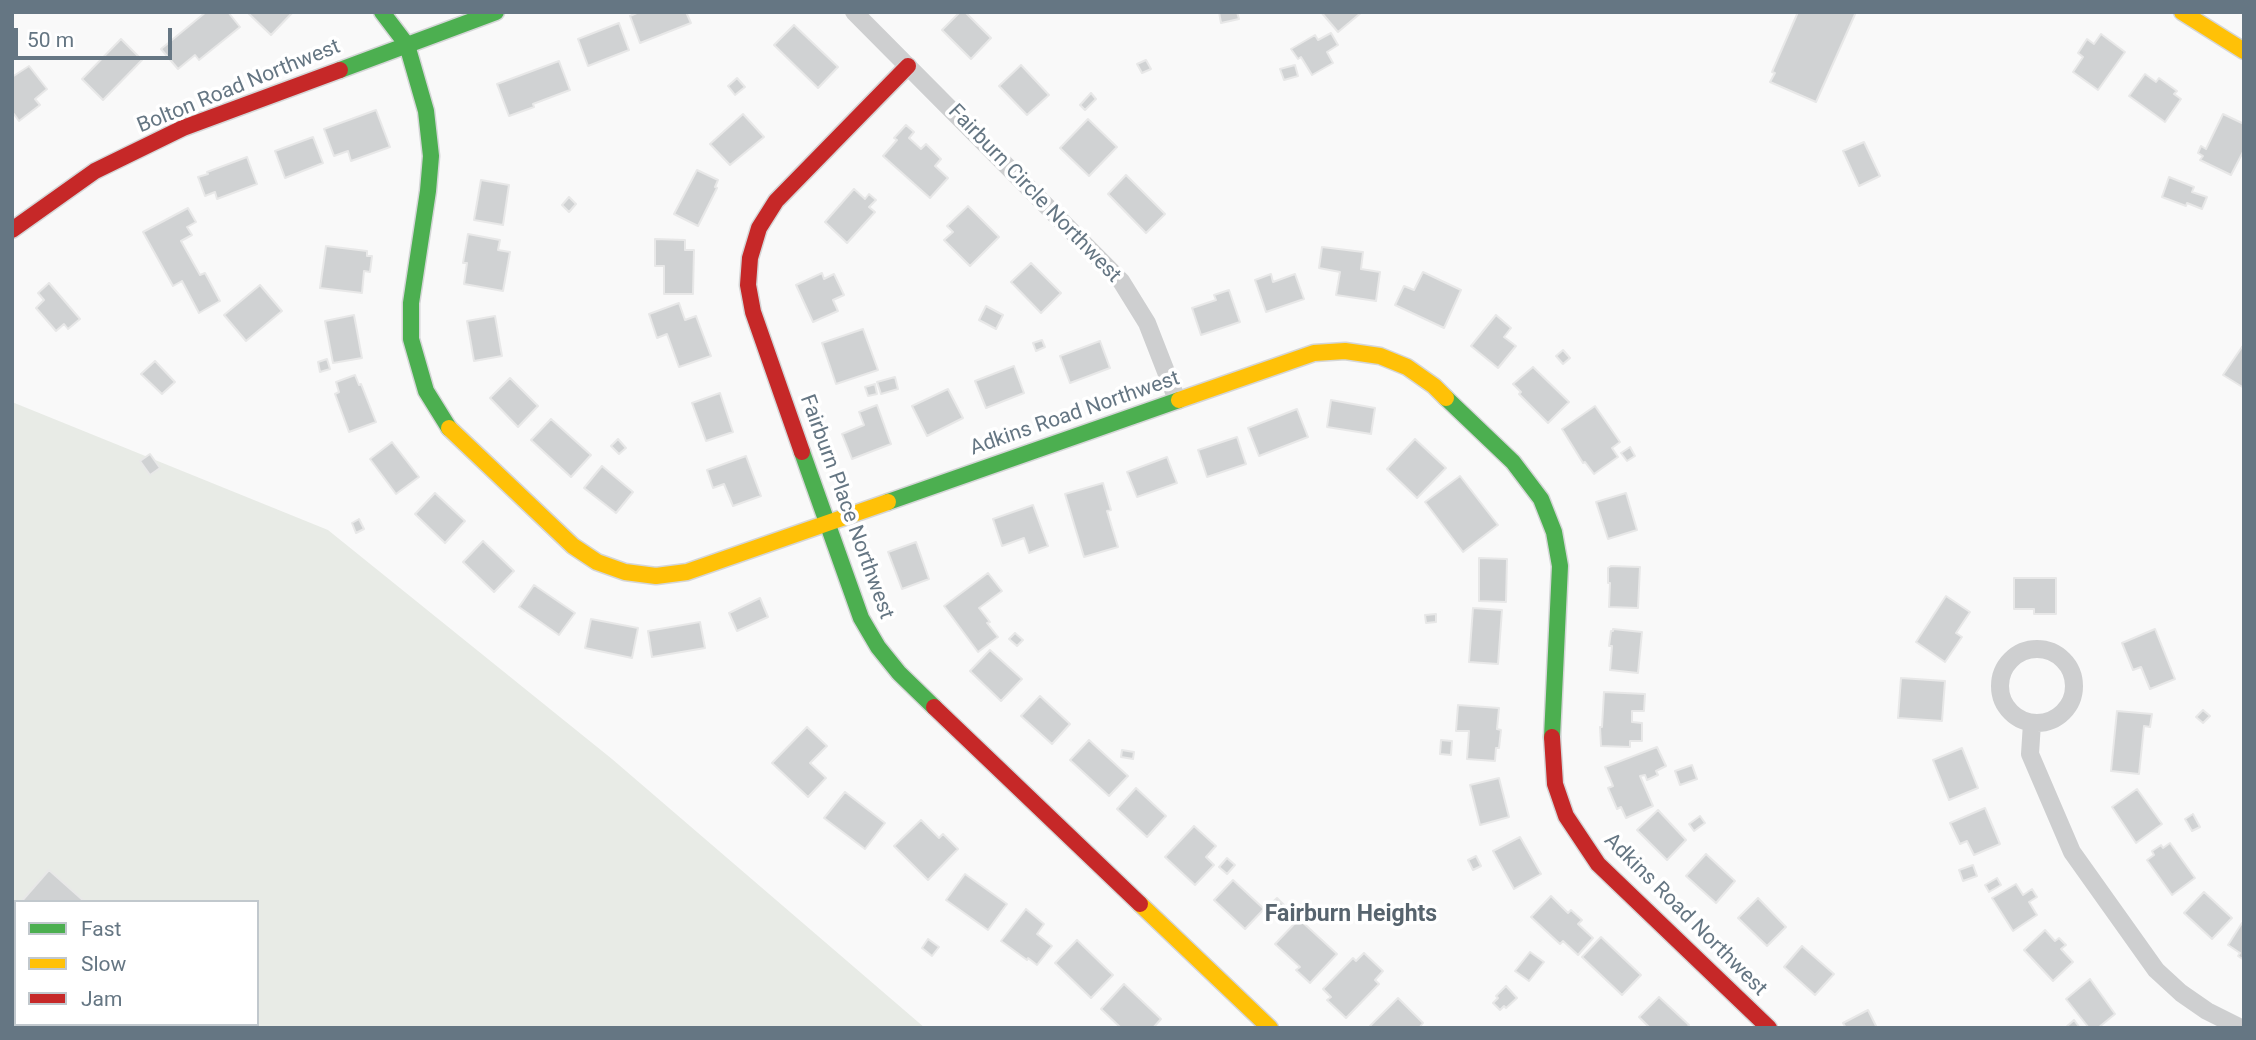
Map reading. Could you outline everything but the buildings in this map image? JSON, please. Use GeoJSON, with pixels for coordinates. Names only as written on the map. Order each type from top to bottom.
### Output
{"type":"FeatureCollection","features":[{"type":"Feature","properties":{"kind":"street","name":"Adkins Road Northwest"},"geometry":{"type":"LineString","coordinates":[[382,12],[407,45],[426,111],[430,156],[428,191],[411,303],[411,339],[426,391],[452,432],[573,546],[597,562],[625,572],[656,576],[687,572],[1314,354],[1345,351],[1380,356],[1407,367],[1434,386],[1513,462],[1541,499],[1554,532],[1560,566],[1550,750],[1555,784],[1566,816],[1598,864],[1769,1028]]}},
{"type":"Feature","properties":{"kind":"street","name":"Bolton Road Northwest"},"geometry":{"type":"LineString","coordinates":[[12,230],[95,171],[183,128],[496,12]]}},
{"type":"Feature","properties":{"kind":"street","name":"Fairburn Circle Northwest"},"geometry":{"type":"LineString","coordinates":[[854,12],[1121,281],[1147,323],[1177,400]]}},
{"type":"Feature","properties":{"kind":"street"},"geometry":{"type":"LineString","coordinates":[[2182,12],[2244,51]]}},
{"type":"Feature","properties":{"kind":"street","name":"Fairburn Place Northwest"},"geometry":{"type":"LineString","coordinates":[[908,66],[776,201],[759,228],[750,258],[748,285],[753,312],[861,618],[878,648],[899,673],[1270,1028]]}},
{"type":"Feature","properties":{"kind":"street"},"geometry":{"type":"LineString","coordinates":[[2044,649],[2056,653],[2066,662],[2074,685],[2072,698],[2066,709],[2057,717],[2032,723],[2011,712],[2004,703],[2000,680],[2011,659],[2020,652],[2044,649]]}},
{"type":"Feature","properties":{"kind":"street"},"geometry":{"type":"LineString","coordinates":[[2032,723],[2030,754],[2072,852],[2156,970],[2198,1005],[2241,1028]]}},
{"type":"Feature","properties":{"kind":"shaded area"},"geometry":{"type":"Polygon","coordinates":[[[12,402],[328,530],[612,759],[925,1028],[12,1028],[12,402]]]}},
{"type":"Feature","properties":{"kind":"traffic: fast"},"geometry":{"type":"LineString","coordinates":[[382,12],[407,45],[426,111],[431,156],[411,303],[411,339],[426,391],[449,428]]}},
{"type":"Feature","properties":{"kind":"traffic: fast"},"geometry":{"type":"LineString","coordinates":[[340,70],[496,12]]}},
{"type":"Feature","properties":{"kind":"traffic: fast"},"geometry":{"type":"LineString","coordinates":[[1446,398],[1513,462],[1541,499],[1554,532],[1560,566],[1552,737]]}},
{"type":"Feature","properties":{"kind":"traffic: fast"},"geometry":{"type":"LineString","coordinates":[[888,502],[1179,400]]}},
{"type":"Feature","properties":{"kind":"traffic: fast"},"geometry":{"type":"LineString","coordinates":[[802,452],[861,618],[878,647],[899,673],[934,707]]}},
{"type":"Feature","properties":{"kind":"traffic: slow"},"geometry":{"type":"LineString","coordinates":[[2182,12],[2244,51]]}},
{"type":"Feature","properties":{"kind":"traffic: slow"},"geometry":{"type":"LineString","coordinates":[[1179,400],[1314,353],[1345,351],[1380,356],[1407,367],[1446,398]]}},
{"type":"Feature","properties":{"kind":"traffic: slow"},"geometry":{"type":"LineString","coordinates":[[449,428],[573,546],[597,562],[625,572],[656,576],[687,572],[888,502]]}},
{"type":"Feature","properties":{"kind":"traffic: slow"},"geometry":{"type":"LineString","coordinates":[[1140,904],[1270,1028]]}},
{"type":"Feature","properties":{"kind":"traffic: jam"},"geometry":{"type":"LineString","coordinates":[[802,452],[753,312],[748,285],[750,258],[759,228],[776,201],[908,66]]}},
{"type":"Feature","properties":{"kind":"traffic: jam"},"geometry":{"type":"LineString","coordinates":[[12,230],[95,171],[183,128],[340,70]]}},
{"type":"Feature","properties":{"kind":"traffic: jam"},"geometry":{"type":"LineString","coordinates":[[934,707],[1140,904]]}},
{"type":"Feature","properties":{"kind":"traffic: jam"},"geometry":{"type":"LineString","coordinates":[[1552,737],[1555,784],[1566,816],[1598,864],[1769,1028]]}},
{"type":"Feature","properties":{"kind":"district","name":"Fairburn Heights"},"geometry":{"type":"Point","coordinates":[1351,915]}}]}
